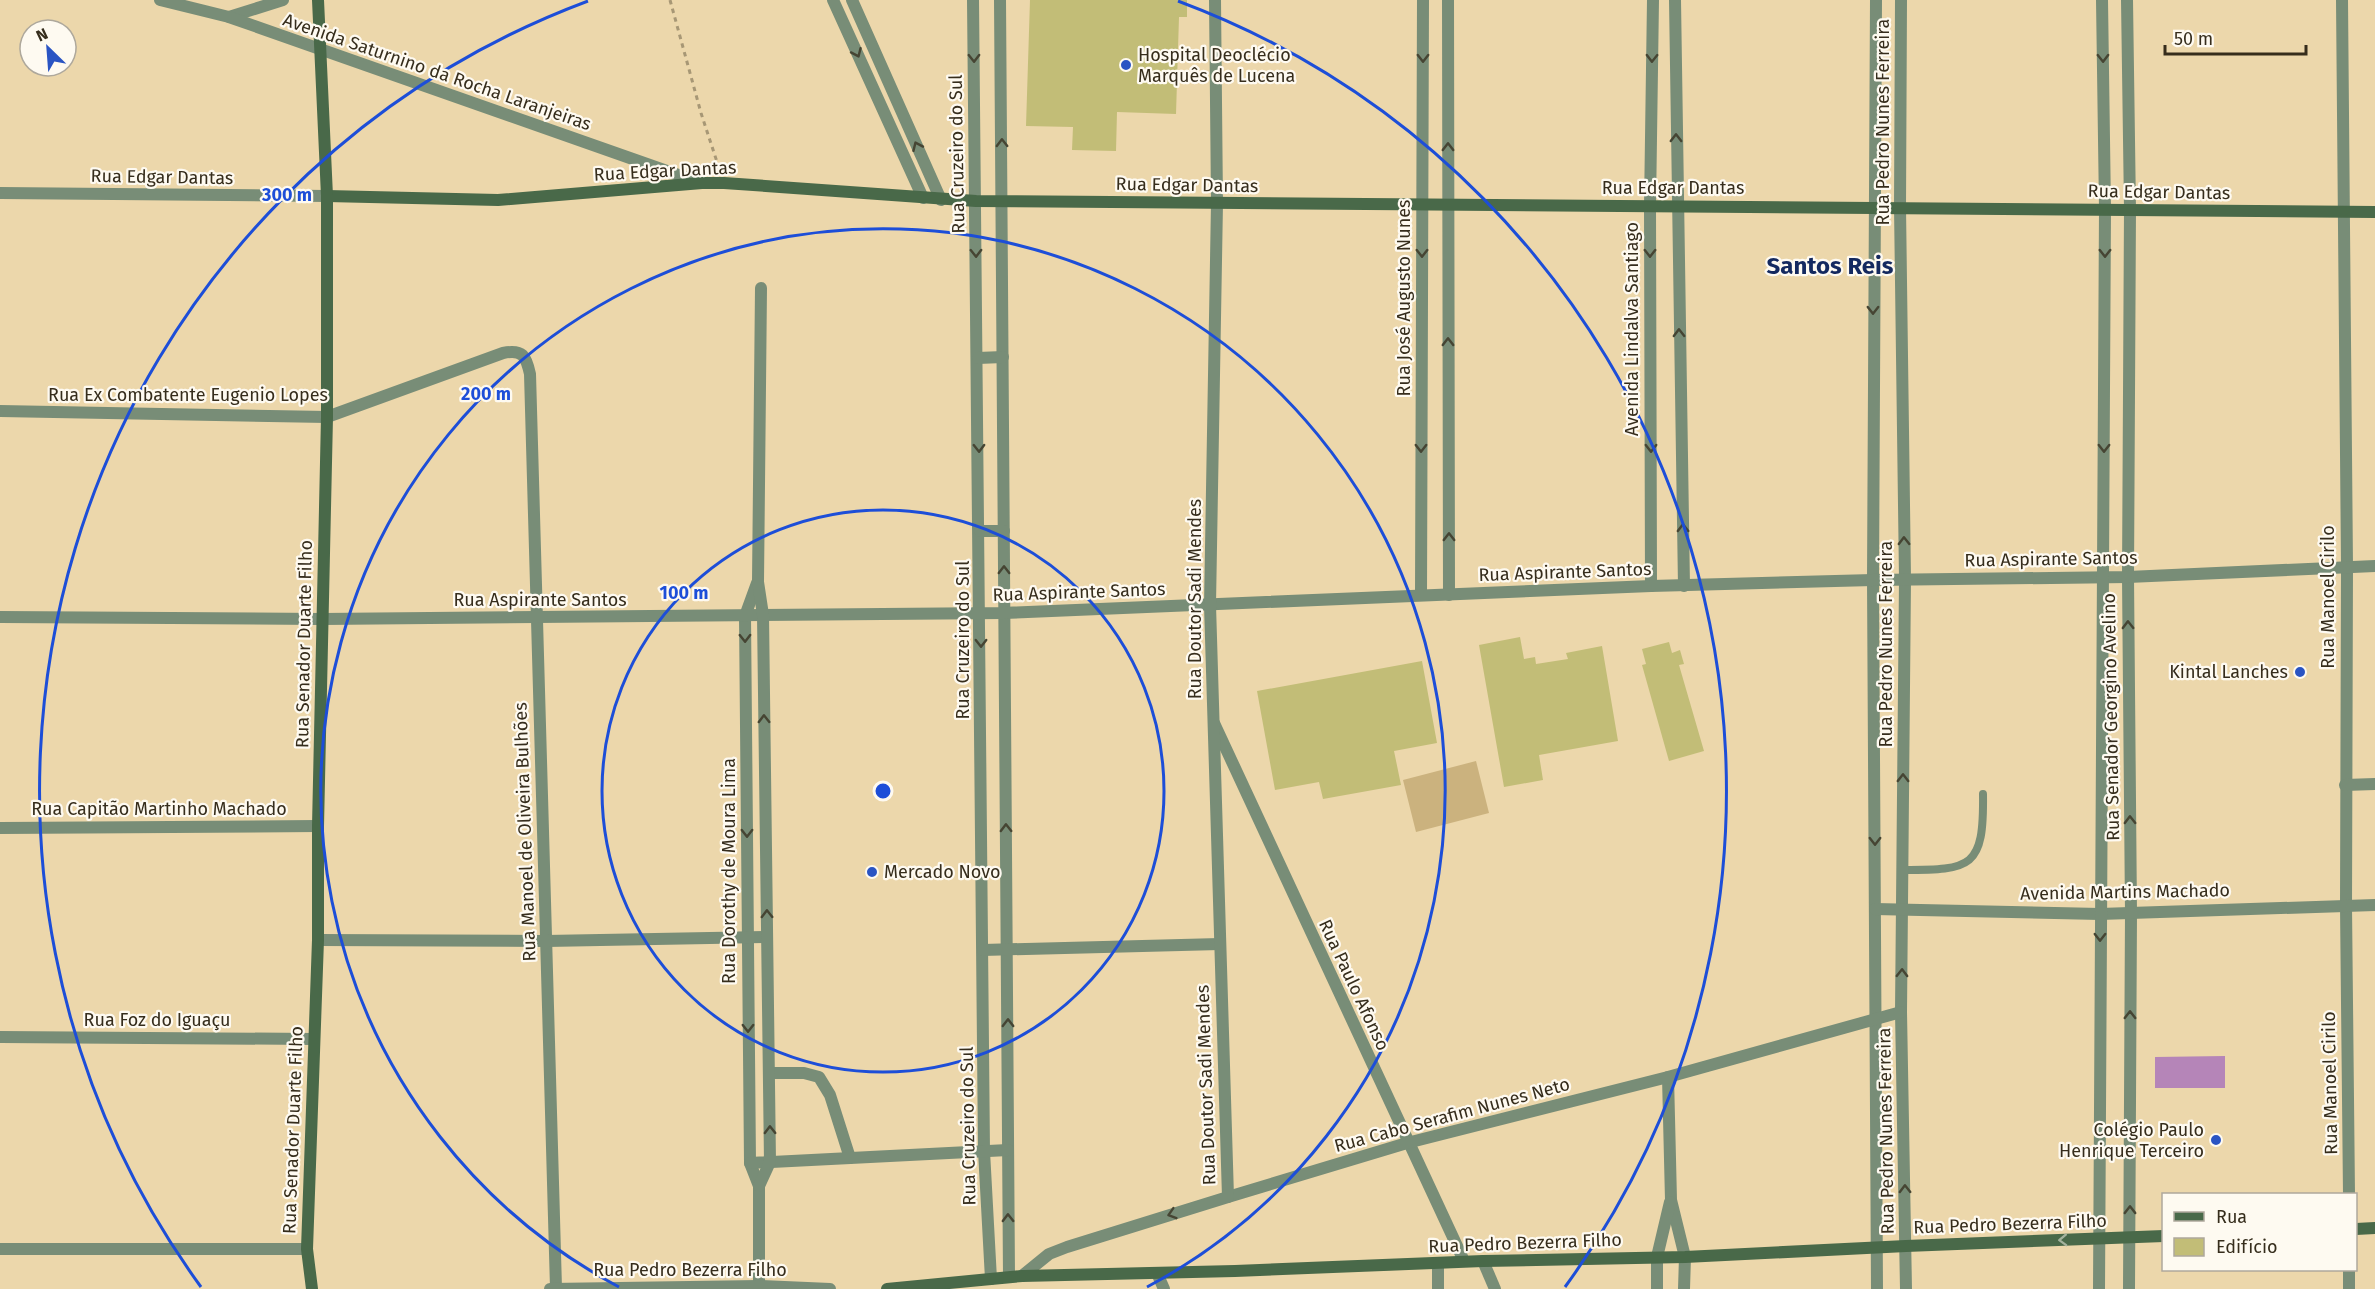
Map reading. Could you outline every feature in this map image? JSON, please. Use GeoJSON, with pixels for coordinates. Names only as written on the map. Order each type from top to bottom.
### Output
{"type":"FeatureCollection","features":[{"type":"Feature","properties":{"kind":"main road","name":"Rua Senador Duarte Filho"},"geometry":{"type":"LineString","coordinates":[[312,1289],[307,1249],[318,940],[318,826],[327,417],[327,196],[318,0]]}},
{"type":"Feature","properties":{"kind":"main road","name":"Rua Edgar Dantas"},"geometry":{"type":"LineString","coordinates":[[327,196],[498,200],[724,183],[976,201],[2375,212]]}},
{"type":"Feature","properties":{"kind":"main road"},"geometry":{"type":"LineString","coordinates":[[2357,1229],[2375,1228]]}},
{"type":"Feature","properties":{"kind":"main road","name":"Rua Pedro Bezerra Filho"},"geometry":{"type":"LineString","coordinates":[[887,1289],[1004,1280],[1156,1273],[1483,1261],[1685,1257],[2162,1236]]}},
{"type":"Feature","properties":{"kind":"street","name":"Avenida Saturnino da Rocha Laranjeiras"},"geometry":{"type":"LineString","coordinates":[[160,0],[229,17],[702,183]]}},
{"type":"Feature","properties":{"kind":"street"},"geometry":{"type":"LineString","coordinates":[[229,17],[283,0]]}},
{"type":"Feature","properties":{"kind":"street"},"geometry":{"type":"LineString","coordinates":[[833,0],[923,198]]}},
{"type":"Feature","properties":{"kind":"street"},"geometry":{"type":"LineString","coordinates":[[852,0],[941,200]]}},
{"type":"Feature","properties":{"kind":"street","name":"Rua Cruzeiro do Sul"},"geometry":{"type":"LineString","coordinates":[[973,0],[980,531],[984,1151],[1004,1280]]}},
{"type":"Feature","properties":{"kind":"street"},"geometry":{"type":"LineString","coordinates":[[1000,0],[1003,613],[1008,951],[1008,1150],[1004,1280]]}},
{"type":"Feature","properties":{"kind":"street","name":"Rua Doutor Sadi Mendes"},"geometry":{"type":"LineString","coordinates":[[1215,0],[1217,203],[1210,605],[1228,1197]]}},
{"type":"Feature","properties":{"kind":"street","name":"Rua José Augusto Nunes"},"geometry":{"type":"LineString","coordinates":[[1421,595],[1423,0]]}},
{"type":"Feature","properties":{"kind":"street"},"geometry":{"type":"LineString","coordinates":[[1448,0],[1449,595]]}},
{"type":"Feature","properties":{"kind":"street","name":"Avenida Lindalva Santiago"},"geometry":{"type":"LineString","coordinates":[[1651,586],[1650,207],[1653,0]]}},
{"type":"Feature","properties":{"kind":"street"},"geometry":{"type":"LineString","coordinates":[[1675,0],[1684,586]]}},
{"type":"Feature","properties":{"kind":"street","name":"Rua Pedro Nunes Ferreira"},"geometry":{"type":"LineString","coordinates":[[1876,0],[1873,580],[1877,1289]]}},
{"type":"Feature","properties":{"kind":"street","name":"Rua Pedro Nunes Ferreira"},"geometry":{"type":"LineString","coordinates":[[1901,0],[1900,207],[1905,579],[1901,1012],[1906,1289]]}},
{"type":"Feature","properties":{"kind":"street","name":"Rua Senador Georgino Avelino"},"geometry":{"type":"LineString","coordinates":[[2099,1289],[2105,209],[2102,0]]}},
{"type":"Feature","properties":{"kind":"street","name":"Rua Senador Georgino Avelino"},"geometry":{"type":"LineString","coordinates":[[2127,0],[2130,209],[2127,577],[2131,913],[2129,1289]]}},
{"type":"Feature","properties":{"kind":"street","name":"Rua Manoel Cirilo"},"geometry":{"type":"LineString","coordinates":[[2342,0],[2349,1193]]}},
{"type":"Feature","properties":{"kind":"street","name":"Rua Edgar Dantas"},"geometry":{"type":"LineString","coordinates":[[0,193],[327,196]]}},
{"type":"Feature","properties":{"kind":"street","name":"Rua Dorothy de Moura Lima"},"geometry":{"type":"LineString","coordinates":[[759,1186],[770,1162],[763,615],[758,582],[761,288]]}},
{"type":"Feature","properties":{"kind":"street","name":"Rua Ex Combatente Eugenio Lopes"},"geometry":{"type":"LineString","coordinates":[[0,411],[327,417],[515,351],[522,354],[527,361],[530,374]]}},
{"type":"Feature","properties":{"kind":"street"},"geometry":{"type":"LineString","coordinates":[[978,358],[1003,357]]}},
{"type":"Feature","properties":{"kind":"street","name":"Rua Manoel de Oliveira Bulhões"},"geometry":{"type":"LineString","coordinates":[[530,374],[556,1288]]}},
{"type":"Feature","properties":{"kind":"street"},"geometry":{"type":"LineString","coordinates":[[980,531],[1004,531]]}},
{"type":"Feature","properties":{"kind":"street","name":"Rua Aspirante Santos"},"geometry":{"type":"LineString","coordinates":[[0,617],[322,619],[1003,613],[1651,586],[1905,579],[2127,577],[2375,566]]}},
{"type":"Feature","properties":{"kind":"street","name":"Rua Dorothy de Moura Lima"},"geometry":{"type":"LineString","coordinates":[[758,582],[745,616],[750,1163],[759,1186],[759,1288]]}},
{"type":"Feature","properties":{"kind":"street","name":"Rua Paulo Afonso"},"geometry":{"type":"LineString","coordinates":[[1214,723],[1464,1262]]}},
{"type":"Feature","properties":{"kind":"street"},"geometry":{"type":"LineString","coordinates":[[2345,785],[2375,784]]}},
{"type":"Feature","properties":{"kind":"street","name":"Rua Capitão Martinho Machado"},"geometry":{"type":"LineString","coordinates":[[0,828],[318,826]]}},
{"type":"Feature","properties":{"kind":"street","name":"Avenida Martins Machado"},"geometry":{"type":"LineString","coordinates":[[1875,909],[2100,914],[2375,905]]}},
{"type":"Feature","properties":{"kind":"street"},"geometry":{"type":"LineString","coordinates":[[318,940],[546,941],[767,937]]}},
{"type":"Feature","properties":{"kind":"street"},"geometry":{"type":"LineString","coordinates":[[983,950],[1220,944]]}},
{"type":"Feature","properties":{"kind":"street","name":"Rua Cabo Serafim Nunes Neto"},"geometry":{"type":"LineString","coordinates":[[1004,1280],[1049,1254],[1067,1247],[1407,1143],[1668,1077],[1901,1012]]}},
{"type":"Feature","properties":{"kind":"street","name":"Rua Foz do Iguaçu"},"geometry":{"type":"LineString","coordinates":[[0,1037],[313,1039]]}},
{"type":"Feature","properties":{"kind":"street"},"geometry":{"type":"LineString","coordinates":[[769,1072],[804,1072],[819,1077],[830,1095],[849,1158]]}},
{"type":"Feature","properties":{"kind":"street"},"geometry":{"type":"LineString","coordinates":[[1668,1077],[1671,1200],[1685,1257],[1684,1289]]}},
{"type":"Feature","properties":{"kind":"street"},"geometry":{"type":"LineString","coordinates":[[750,1163],[1008,1150]]}},
{"type":"Feature","properties":{"kind":"street"},"geometry":{"type":"LineString","coordinates":[[1657,1289],[1657,1257],[1671,1200]]}},
{"type":"Feature","properties":{"kind":"street"},"geometry":{"type":"LineString","coordinates":[[0,1249],[307,1249]]}},
{"type":"Feature","properties":{"kind":"street"},"geometry":{"type":"LineString","coordinates":[[1483,1261],[1495,1289]]}},
{"type":"Feature","properties":{"kind":"street"},"geometry":{"type":"LineString","coordinates":[[1438,1263],[1438,1289]]}},
{"type":"Feature","properties":{"kind":"street"},"geometry":{"type":"LineString","coordinates":[[2349,1271],[2349,1289]]}},
{"type":"Feature","properties":{"kind":"street"},"geometry":{"type":"LineString","coordinates":[[1156,1273],[1164,1289]]}},
{"type":"Feature","properties":{"kind":"street","name":"Rua Pedro Bezerra Filho"},"geometry":{"type":"LineString","coordinates":[[550,1289],[830,1289]]}},
{"type":"Feature","properties":{"kind":"lane"},"geometry":{"type":"LineString","coordinates":[[1903,870],[1948,870],[1960,867],[1969,860],[1976,851],[1984,827],[1983,794]]}},
{"type":"Feature","properties":{"kind":"path"},"geometry":{"type":"LineString","coordinates":[[670,0],[700,113],[724,183]]}},
{"type":"Feature","properties":{"kind":"shaded area"},"geometry":{"type":"Polygon","coordinates":[[[1476,761],[1489,813],[1416,832],[1403,780],[1476,761]]]}},
{"type":"Feature","properties":{"kind":"shaded area"},"geometry":{"type":"Polygon","coordinates":[[[2225,1056],[2225,1088],[2155,1088],[2155,1057],[2225,1056]]]}},
{"type":"Feature","properties":{"kind":"building","name":"Hospital Deoclécio Marquês de Lucena"},"geometry":{"type":"Polygon","coordinates":[[[1030,0],[1187,0],[1187,17],[1179,17],[1176,114],[1117,112],[1116,151],[1072,150],[1073,127],[1026,126],[1030,0]]]}},
{"type":"Feature","properties":{"kind":"building"},"geometry":{"type":"Polygon","coordinates":[[[1520,637],[1524,659],[1535,657],[1536,664],[1568,659],[1566,653],[1602,646],[1618,741],[1539,755],[1543,780],[1504,787],[1479,645],[1520,637]]]}},
{"type":"Feature","properties":{"kind":"building"},"geometry":{"type":"Polygon","coordinates":[[[1669,642],[1672,653],[1680,650],[1684,664],[1679,665],[1704,751],[1669,761],[1642,665],[1646,664],[1642,649],[1669,642]]]}},
{"type":"Feature","properties":{"kind":"building"},"geometry":{"type":"Polygon","coordinates":[[[1422,661],[1437,743],[1394,751],[1401,785],[1323,799],[1319,782],[1275,790],[1257,691],[1422,661]]]}},
{"type":"Feature","properties":{"kind":"place","name":"Hospital Deoclécio Marquês de Lucena"},"geometry":{"type":"Point","coordinates":[1126,65]}},
{"type":"Feature","properties":{"kind":"place","name":"Kintal Lanches"},"geometry":{"type":"Point","coordinates":[2300,672]}},
{"type":"Feature","properties":{"kind":"place","name":"Mercado Novo"},"geometry":{"type":"Point","coordinates":[872,872]}},
{"type":"Feature","properties":{"kind":"place","name":"Colégio Paulo Henrique Terceiro"},"geometry":{"type":"Point","coordinates":[2216,1140]}},
{"type":"Feature","properties":{"kind":"district","name":"Santos Reis"},"geometry":{"type":"Point","coordinates":[1830,266]}}]}
